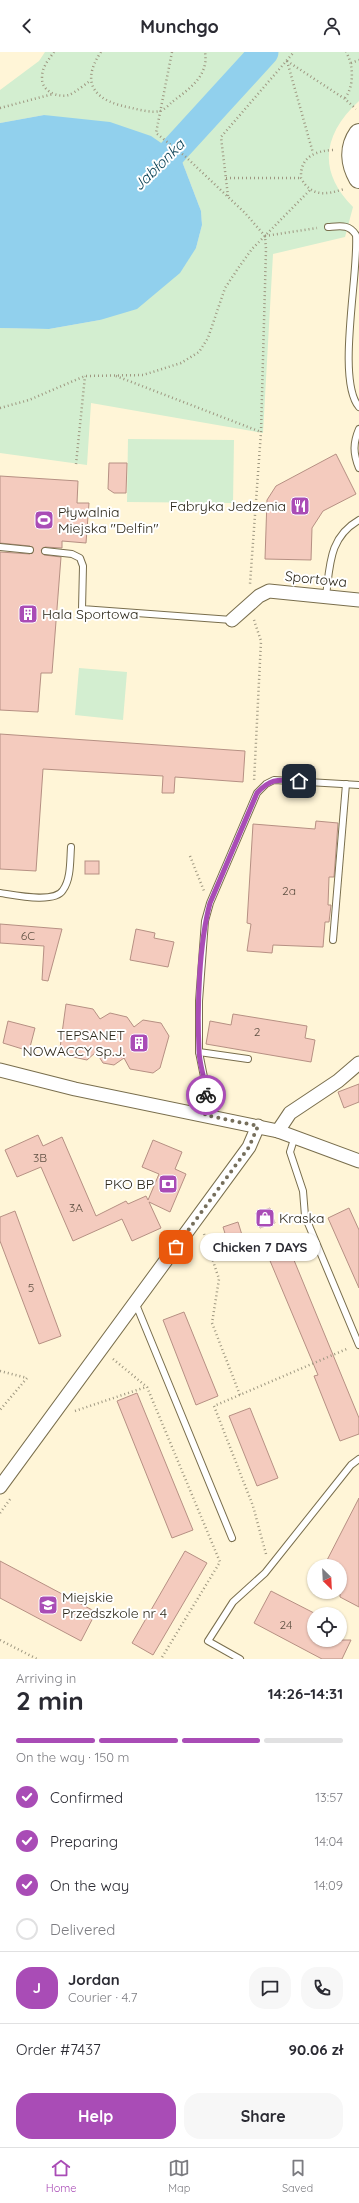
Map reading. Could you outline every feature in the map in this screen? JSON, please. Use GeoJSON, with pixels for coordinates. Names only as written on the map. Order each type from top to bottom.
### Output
{"type":"FeatureCollection","features":[{"type":"Feature","properties":{"kind":"main road"},"geometry":{"type":"LineString","coordinates":[[351,183],[354,168],[352,158],[353,147],[359,134]]}},
{"type":"Feature","properties":{"kind":"street","name":"Sportowa"},"geometry":{"type":"LineString","coordinates":[[232,620],[259,596],[269,591],[359,600]]}},
{"type":"Feature","properties":{"kind":"street"},"geometry":{"type":"LineString","coordinates":[[278,1131],[290,1113],[338,1081],[359,1063]]}},
{"type":"Feature","properties":{"kind":"street"},"geometry":{"type":"LineString","coordinates":[[0,1070],[75,1089],[278,1131],[359,1161]]}},
{"type":"Feature","properties":{"kind":"street"},"geometry":{"type":"LineString","coordinates":[[0,1487],[249,1147],[258,1126]]}},
{"type":"Feature","properties":{"kind":"lane"},"geometry":{"type":"LineString","coordinates":[[328,227],[343,225],[351,228],[356,235],[350,339],[350,380],[355,402],[359,407]]}},
{"type":"Feature","properties":{"kind":"lane"},"geometry":{"type":"LineString","coordinates":[[359,429],[354,442],[354,456],[359,468]]}},
{"type":"Feature","properties":{"kind":"lane"},"geometry":{"type":"LineString","coordinates":[[326,596],[331,552],[340,535],[359,520]]}},
{"type":"Feature","properties":{"kind":"lane"},"geometry":{"type":"LineString","coordinates":[[0,548],[30,550]]}},
{"type":"Feature","properties":{"kind":"lane"},"geometry":{"type":"LineString","coordinates":[[45,552],[72,554],[80,558],[83,566],[82,609],[232,620]]}},
{"type":"Feature","properties":{"kind":"lane"},"geometry":{"type":"LineString","coordinates":[[205,1115],[206,1087],[198,1052],[199,1001],[205,922],[210,903],[257,793],[266,784],[274,780],[359,785]]}},
{"type":"Feature","properties":{"kind":"lane"},"geometry":{"type":"LineString","coordinates":[[333,940],[346,784]]}},
{"type":"Feature","properties":{"kind":"lane"},"geometry":{"type":"LineString","coordinates":[[0,893],[52,898],[63,892],[68,880],[72,847]]}},
{"type":"Feature","properties":{"kind":"lane"},"geometry":{"type":"LineString","coordinates":[[198,1052],[248,1059]]}},
{"type":"Feature","properties":{"kind":"lane"},"geometry":{"type":"LineString","coordinates":[[294,1136],[290,1152],[303,1191],[306,1216],[359,1344]]}},
{"type":"Feature","properties":{"kind":"lane"},"geometry":{"type":"LineString","coordinates":[[135,1302],[232,1538]]}},
{"type":"Feature","properties":{"kind":"lane"},"geometry":{"type":"LineString","coordinates":[[240,1659],[208,1641],[233,1602],[269,1568],[351,1465],[359,1459]]}},
{"type":"Feature","properties":{"kind":"path"},"geometry":{"type":"LineString","coordinates":[[54,52],[46,63],[42,77],[43,85],[49,92],[58,96],[69,94],[90,81]]}},
{"type":"Feature","properties":{"kind":"path"},"geometry":{"type":"LineString","coordinates":[[101,52],[95,61],[90,74],[90,84],[100,97],[114,105],[142,110],[160,111],[189,89],[199,79],[207,62],[205,52]]}},
{"type":"Feature","properties":{"kind":"path"},"geometry":{"type":"LineString","coordinates":[[172,52],[156,133],[186,157],[228,197],[265,236],[266,249],[261,432],[249,606],[261,640],[253,777],[257,793]]}},
{"type":"Feature","properties":{"kind":"path"},"geometry":{"type":"LineString","coordinates":[[228,197],[221,136],[294,52]]}},
{"type":"Feature","properties":{"kind":"path"},"geometry":{"type":"LineString","coordinates":[[345,99],[351,91],[351,63],[346,52]]}},
{"type":"Feature","properties":{"kind":"path"},"geometry":{"type":"LineString","coordinates":[[351,63],[359,60]]}},
{"type":"Feature","properties":{"kind":"path"},"geometry":{"type":"LineString","coordinates":[[287,61],[345,99],[356,109]]}},
{"type":"Feature","properties":{"kind":"path"},"geometry":{"type":"LineString","coordinates":[[287,61],[314,153]]}},
{"type":"Feature","properties":{"kind":"path"},"geometry":{"type":"LineString","coordinates":[[0,108],[54,94]]}},
{"type":"Feature","properties":{"kind":"path"},"geometry":{"type":"LineString","coordinates":[[334,150],[314,153],[302,164],[301,178],[310,190],[319,194],[329,194],[351,183]]}},
{"type":"Feature","properties":{"kind":"path"},"geometry":{"type":"LineString","coordinates":[[226,178],[301,178]]}},
{"type":"Feature","properties":{"kind":"path"},"geometry":{"type":"LineString","coordinates":[[0,408],[29,400],[85,376],[143,375],[181,363],[198,352],[208,338],[225,288],[252,249],[310,190]]}},
{"type":"Feature","properties":{"kind":"path"},"geometry":{"type":"LineString","coordinates":[[265,236],[328,227]]}},
{"type":"Feature","properties":{"kind":"path"},"geometry":{"type":"LineString","coordinates":[[76,464],[85,376]]}},
{"type":"Feature","properties":{"kind":"path"},"geometry":{"type":"LineString","coordinates":[[114,376],[261,432]]}},
{"type":"Feature","properties":{"kind":"path"},"geometry":{"type":"LineString","coordinates":[[190,856],[210,903]]}},
{"type":"Feature","properties":{"kind":"path"},"geometry":{"type":"LineString","coordinates":[[204,1234],[219,1279],[212,1323],[240,1395]]}},
{"type":"Feature","properties":{"kind":"path"},"geometry":{"type":"LineString","coordinates":[[269,1568],[253,1506],[214,1406],[359,1344]]}},
{"type":"Feature","properties":{"kind":"path"},"geometry":{"type":"LineString","coordinates":[[113,1359],[147,1387],[220,1562],[161,1659]]}},
{"type":"Feature","properties":{"kind":"path"},"geometry":{"type":"LineString","coordinates":[[0,1371],[27,1378],[0,1410]]}},
{"type":"Feature","properties":{"kind":"path"},"geometry":{"type":"LineString","coordinates":[[74,1411],[147,1387]]}},
{"type":"Feature","properties":{"kind":"path"},"geometry":{"type":"LineString","coordinates":[[0,1640],[37,1659]]}},
{"type":"Feature","properties":{"kind":"green space"},"geometry":{"type":"Polygon","coordinates":[[[45,52],[359,52],[359,101],[338,126],[332,140],[329,153],[330,166],[334,180],[341,193],[353,207],[345,237],[273,254],[263,433],[91,403],[87,465],[0,453],[0,328],[49,329],[100,320],[196,248],[202,225],[201,211],[180,156],[44,115],[0,123],[0,90],[39,61],[45,52]]]}},
{"type":"Feature","properties":{"kind":"green space"},"geometry":{"type":"Polygon","coordinates":[[[128,439],[234,440],[233,503],[127,502],[128,439]]]}},
{"type":"Feature","properties":{"kind":"green space"},"geometry":{"type":"Polygon","coordinates":[[[79,668],[127,672],[123,720],[75,715],[79,668]]]}},
{"type":"Feature","properties":{"kind":"water"},"geometry":{"type":"Polygon","coordinates":[[[44,115],[110,122],[151,136],[180,156],[201,211],[202,225],[196,248],[180,273],[137,309],[100,320],[49,329],[0,328],[0,123],[44,115]]]}},
{"type":"Feature","properties":{"kind":"building","name":"Fabryka Jedzenia"},"geometry":{"type":"Polygon","coordinates":[[[336,454],[356,494],[323,511],[312,528],[311,560],[265,559],[267,500],[276,486],[336,454]]]}},
{"type":"Feature","properties":{"kind":"building"},"geometry":{"type":"Polygon","coordinates":[[[109,463],[127,463],[126,493],[114,493],[108,489],[109,463]]]}},
{"type":"Feature","properties":{"kind":"building"},"geometry":{"type":"Polygon","coordinates":[[[0,476],[78,481],[77,503],[89,503],[86,543],[62,541],[62,548],[45,547],[41,550],[44,555],[61,557],[52,673],[41,673],[38,712],[0,710],[0,552],[30,554],[34,550],[30,546],[0,543],[0,476]]]}},
{"type":"Feature","properties":{"kind":"building"},"geometry":{"type":"Polygon","coordinates":[[[0,734],[245,751],[243,782],[175,777],[174,793],[162,793],[163,776],[43,769],[36,871],[0,869],[0,734]]]}},
{"type":"Feature","properties":{"kind":"building"},"geometry":{"type":"Polygon","coordinates":[[[316,821],[338,823],[334,877],[329,877],[328,905],[331,905],[329,922],[325,922],[323,947],[273,945],[272,953],[247,951],[251,924],[247,923],[253,824],[315,829],[316,821]]]}},
{"type":"Feature","properties":{"kind":"building"},"geometry":{"type":"Polygon","coordinates":[[[85,861],[99,861],[99,874],[85,874],[85,861]]]}},
{"type":"Feature","properties":{"kind":"building"},"geometry":{"type":"Polygon","coordinates":[[[0,924],[62,929],[48,981],[42,980],[44,946],[0,943],[0,924]]]}},
{"type":"Feature","properties":{"kind":"building"},"geometry":{"type":"Polygon","coordinates":[[[136,929],[155,933],[154,938],[174,942],[168,967],[130,960],[136,929]]]}},
{"type":"Feature","properties":{"kind":"building"},"geometry":{"type":"Polygon","coordinates":[[[66,1004],[93,1009],[100,1019],[110,1013],[127,1017],[134,1027],[143,1020],[161,1023],[169,1036],[160,1068],[153,1073],[130,1069],[124,1058],[114,1065],[103,1063],[96,1052],[87,1060],[64,1055],[60,1048],[66,1004]]]}},
{"type":"Feature","properties":{"kind":"building"},"geometry":{"type":"Polygon","coordinates":[[[233,1014],[307,1026],[305,1038],[315,1040],[311,1062],[206,1044],[210,1021],[231,1025],[233,1014]]]}},
{"type":"Feature","properties":{"kind":"building"},"geometry":{"type":"Polygon","coordinates":[[[8,1021],[35,1028],[29,1051],[3,1043],[8,1021]]]}},
{"type":"Feature","properties":{"kind":"building"},"geometry":{"type":"Polygon","coordinates":[[[359,1084],[359,1102],[344,1108],[338,1092],[359,1084]]]}},
{"type":"Feature","properties":{"kind":"building"},"geometry":{"type":"Polygon","coordinates":[[[38,1135],[43,1146],[62,1137],[96,1216],[126,1201],[128,1204],[146,1196],[148,1200],[159,1174],[142,1167],[153,1140],[182,1152],[175,1169],[186,1174],[170,1212],[149,1202],[161,1228],[132,1241],[122,1219],[73,1241],[41,1167],[17,1177],[5,1150],[38,1135]]]}},
{"type":"Feature","properties":{"kind":"building","name":"Kraska"},"geometry":{"type":"Polygon","coordinates":[[[270,1208],[275,1223],[260,1228],[256,1213],[270,1208]]]}},
{"type":"Feature","properties":{"kind":"building"},"geometry":{"type":"Polygon","coordinates":[[[349,1208],[359,1230],[359,1288],[328,1218],[349,1208]]]}},
{"type":"Feature","properties":{"kind":"building"},"geometry":{"type":"Polygon","coordinates":[[[15,1211],[61,1336],[39,1344],[0,1241],[0,1217],[15,1211]]]}},
{"type":"Feature","properties":{"kind":"building"},"geometry":{"type":"Polygon","coordinates":[[[238,1222],[242,1235],[227,1240],[223,1227],[238,1222]]]}},
{"type":"Feature","properties":{"kind":"building"},"geometry":{"type":"Polygon","coordinates":[[[289,1248],[359,1418],[359,1434],[340,1441],[314,1376],[318,1375],[268,1256],[289,1248]]]}},
{"type":"Feature","properties":{"kind":"building"},"geometry":{"type":"Polygon","coordinates":[[[184,1312],[218,1396],[196,1405],[163,1320],[184,1312]]]}},
{"type":"Feature","properties":{"kind":"building"},"geometry":{"type":"Polygon","coordinates":[[[137,1393],[193,1530],[172,1538],[117,1401],[137,1393]]]}},
{"type":"Feature","properties":{"kind":"building"},"geometry":{"type":"Polygon","coordinates":[[[250,1408],[278,1478],[257,1486],[229,1416],[250,1408]]]}},
{"type":"Feature","properties":{"kind":"building"},"geometry":{"type":"Polygon","coordinates":[[[359,1498],[359,1607],[344,1599],[347,1599],[347,1559],[328,1559],[359,1498]]]}},
{"type":"Feature","properties":{"kind":"building"},"geometry":{"type":"Polygon","coordinates":[[[185,1551],[207,1563],[153,1655],[132,1643],[185,1551]]]}},
{"type":"Feature","properties":{"kind":"building","name":"Miejskie Przedszkole nr 4"},"geometry":{"type":"Polygon","coordinates":[[[0,1561],[96,1612],[81,1641],[0,1598],[0,1561]]]}},
{"type":"Feature","properties":{"kind":"building"},"geometry":{"type":"Polygon","coordinates":[[[271,1591],[307,1609],[307,1647],[347,1647],[347,1640],[351,1640],[342,1659],[322,1659],[254,1623],[271,1591]]]}},
{"type":"Feature","properties":{"kind":"waterway","name":"Jabłonka"},"geometry":{"type":"LineString","coordinates":[[147,180],[264,52]]}},
{"type":"Feature","properties":{"kind":"way so far"},"geometry":{"type":"LineString","coordinates":[[176,1247],[249,1147],[258,1126],[205,1115],[206,1095]]}},
{"type":"Feature","properties":{"kind":"place","name":"Fabryka Jedzenia"},"geometry":{"type":"Point","coordinates":[300,506]}},
{"type":"Feature","properties":{"kind":"place","name":"Pływalnia Miejska \"Delfin\""},"geometry":{"type":"Point","coordinates":[44,520]}},
{"type":"Feature","properties":{"kind":"place","name":"Hala Sportowa"},"geometry":{"type":"Point","coordinates":[28,614]}},
{"type":"Feature","properties":{"kind":"place","name":"TEPSANET NOWACCY Sp.J."},"geometry":{"type":"Point","coordinates":[139,1043]}},
{"type":"Feature","properties":{"kind":"place","name":"PKO BP"},"geometry":{"type":"Point","coordinates":[168,1184]}},
{"type":"Feature","properties":{"kind":"place","name":"Kraska"},"geometry":{"type":"Point","coordinates":[265,1218]}},
{"type":"Feature","properties":{"kind":"place","name":"Chicken 7 DAYS"},"geometry":{"type":"Point","coordinates":[176,1247]}},
{"type":"Feature","properties":{"kind":"place","name":"Miejskie Przedszkole nr 4"},"geometry":{"type":"Point","coordinates":[48,1605]}},
{"type":"Feature","properties":{"kind":"route"},"geometry":{"type":"LineString","coordinates":[[206,1095],[206,1087],[198,1052],[199,1001],[205,922],[210,903],[257,793],[266,784],[274,780],[299,781]]}}]}
